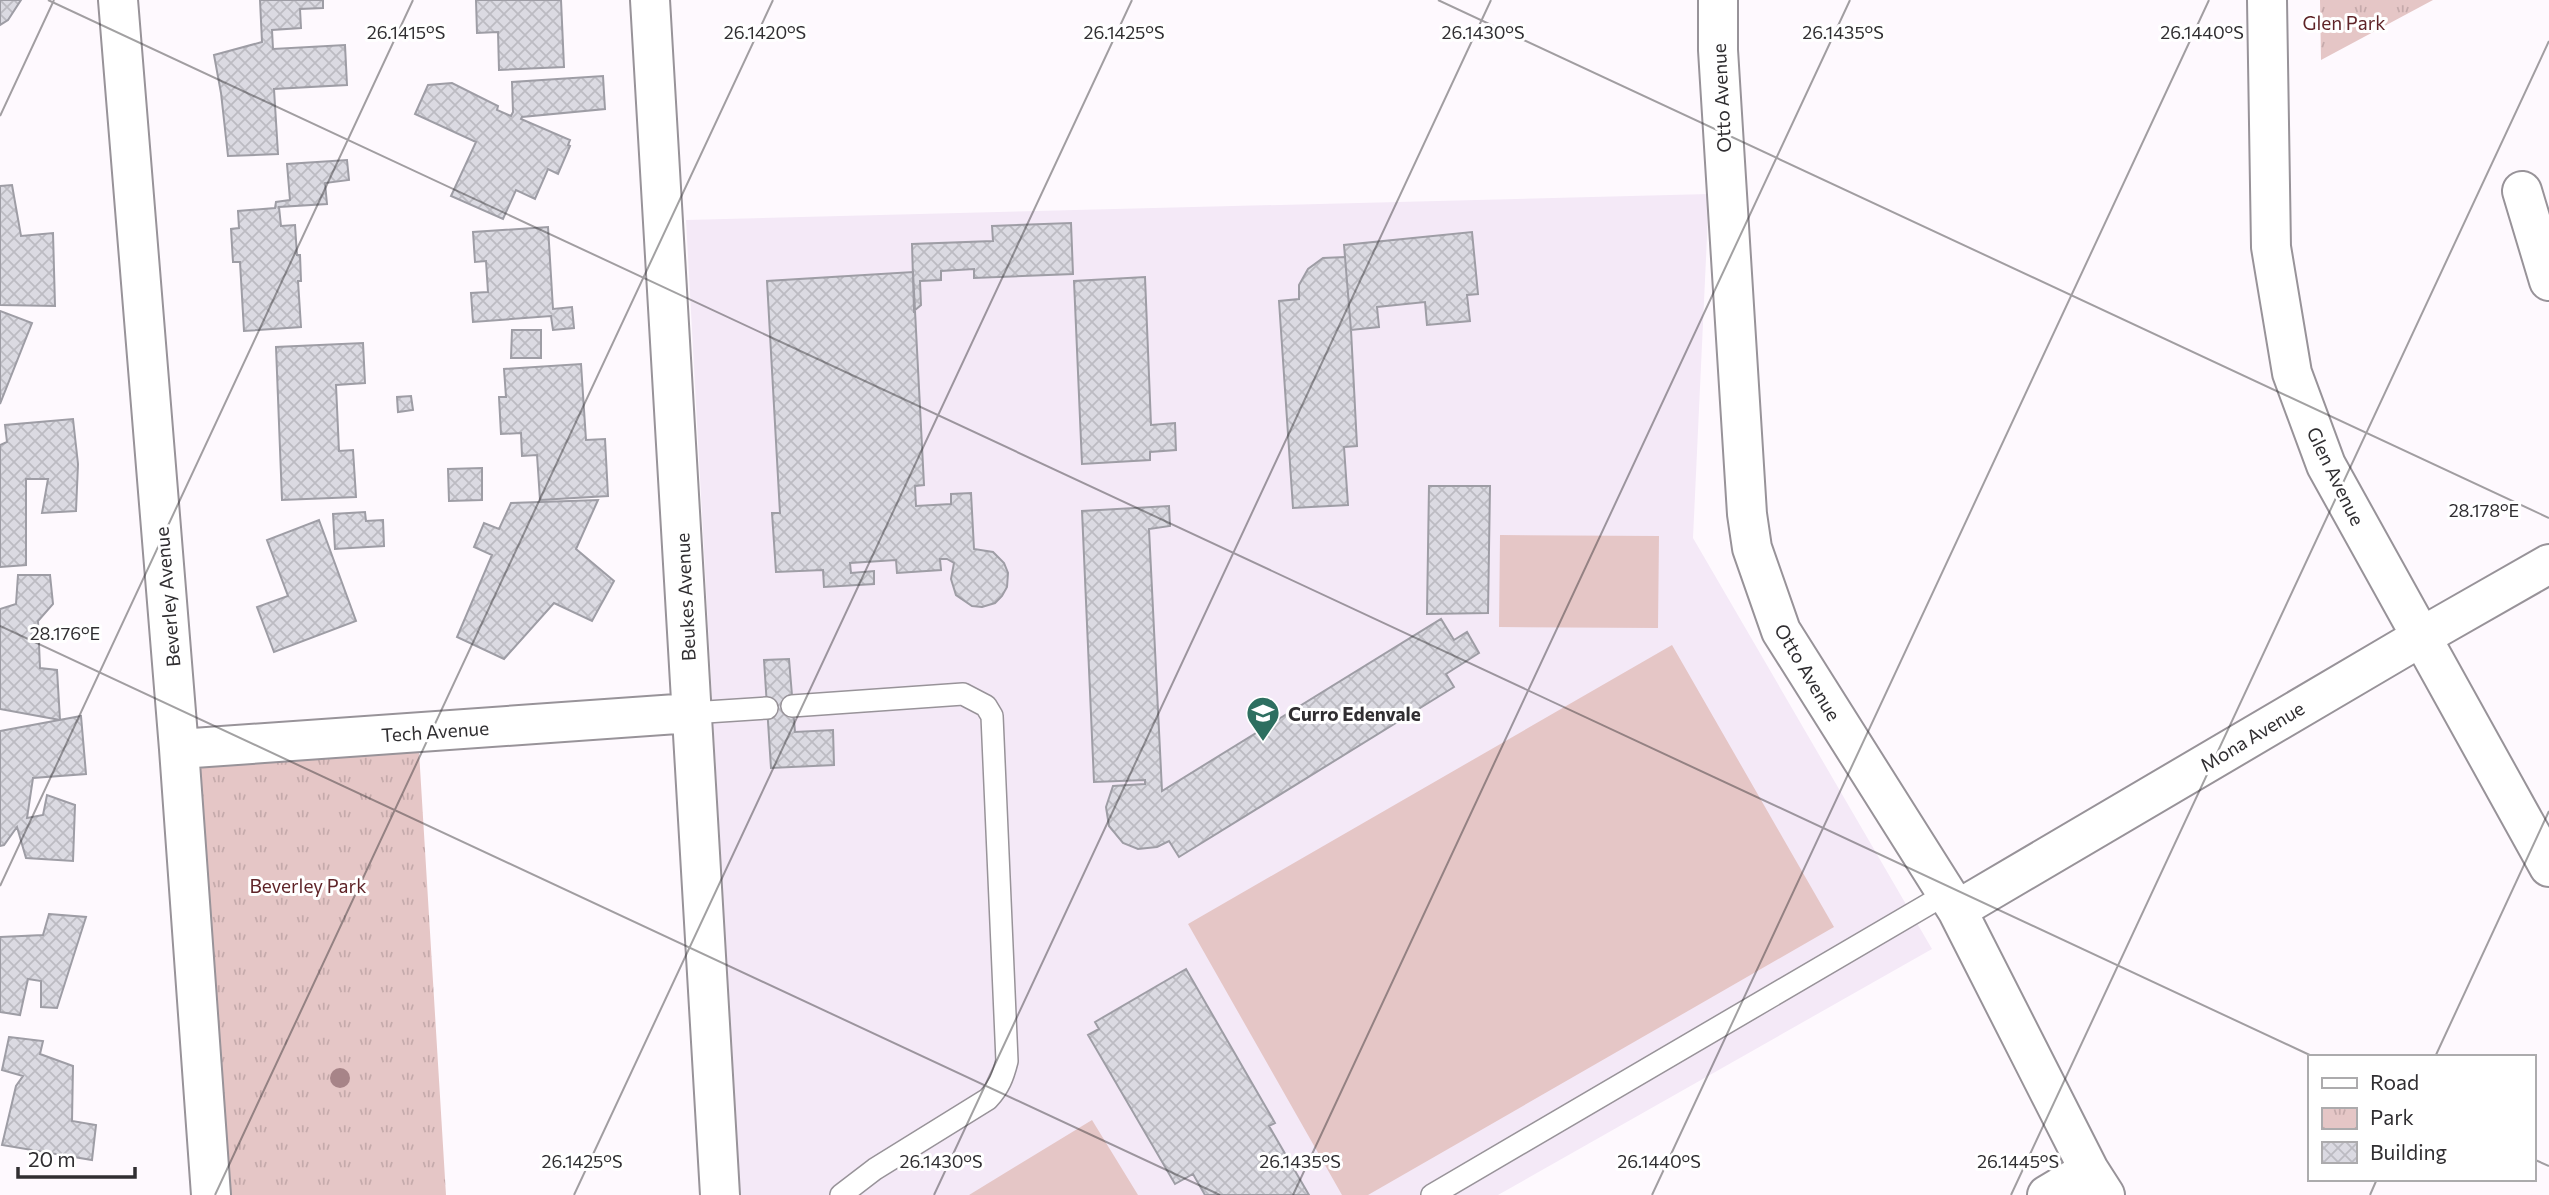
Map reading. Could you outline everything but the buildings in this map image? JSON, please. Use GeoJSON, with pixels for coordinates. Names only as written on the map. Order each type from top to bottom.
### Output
{"type":"FeatureCollection","features":[{"type":"Feature","properties":{"kind":"street","name":"Beverley Avenue"},"geometry":{"type":"LineString","coordinates":[[118,0],[179,749],[211,1195]]}},
{"type":"Feature","properties":{"kind":"street","name":"Beukes Avenue"},"geometry":{"type":"LineString","coordinates":[[650,0],[720,1195]]}},
{"type":"Feature","properties":{"kind":"street","name":"Otto Avenue"},"geometry":{"type":"LineString","coordinates":[[1718,0],[1719,64],[1745,487],[1752,548],[1780,631],[1952,902],[2097,1183]]}},
{"type":"Feature","properties":{"kind":"street","name":"Glen Avenue"},"geometry":{"type":"LineString","coordinates":[[2267,0],[2271,247],[2292,373],[2326,465],[2549,867]]}},
{"type":"Feature","properties":{"kind":"street"},"geometry":{"type":"LineString","coordinates":[[2522,191],[2549,281]]}},
{"type":"Feature","properties":{"kind":"street","name":"Mona Avenue"},"geometry":{"type":"LineString","coordinates":[[1952,902],[2549,564]]}},
{"type":"Feature","properties":{"kind":"street","name":"Tech Avenue"},"geometry":{"type":"LineString","coordinates":[[179,749],[691,713]]}},
{"type":"Feature","properties":{"kind":"street"},"geometry":{"type":"LineString","coordinates":[[2047,1195],[2097,1183]]}},
{"type":"Feature","properties":{"kind":"lane"},"geometry":{"type":"LineString","coordinates":[[792,706],[963,694],[986,706],[992,716],[1007,1061],[1002,1079],[988,1099],[875,1169],[841,1195]]}},
{"type":"Feature","properties":{"kind":"lane"},"geometry":{"type":"LineString","coordinates":[[691,713],[767,708]]}},
{"type":"Feature","properties":{"kind":"lane"},"geometry":{"type":"LineString","coordinates":[[1432,1195],[1952,902]]}},
{"type":"Feature","properties":{"kind":"shaded area","name":"Curro Edenvale"},"geometry":{"type":"Polygon","coordinates":[[[1709,194],[1693,538],[1932,949],[1498,1195],[739,1195],[686,220],[1709,194]]]}},
{"type":"Feature","properties":{"kind":"green space","name":"Glen Park"},"geometry":{"type":"Polygon","coordinates":[[[2320,0],[2433,0],[2321,60],[2320,0]]]}},
{"type":"Feature","properties":{"kind":"green space"},"geometry":{"type":"Polygon","coordinates":[[[1500,535],[1659,536],[1658,628],[1499,627],[1500,535]]]}},
{"type":"Feature","properties":{"kind":"green space"},"geometry":{"type":"Polygon","coordinates":[[[1672,645],[1834,927],[1368,1195],[1342,1195],[1188,924],[1672,645]]]}},
{"type":"Feature","properties":{"kind":"green space","name":"Beverley Park"},"geometry":{"type":"Polygon","coordinates":[[[418,735],[446,1195],[211,1195],[179,749],[418,735]]]}},
{"type":"Feature","properties":{"kind":"green space"},"geometry":{"type":"Polygon","coordinates":[[[1092,1120],[1138,1195],[969,1195],[1092,1120]]]}},
{"type":"Feature","properties":{"kind":"place","name":"Curro Edenvale"},"geometry":{"type":"Point","coordinates":[1263,743]}}]}
